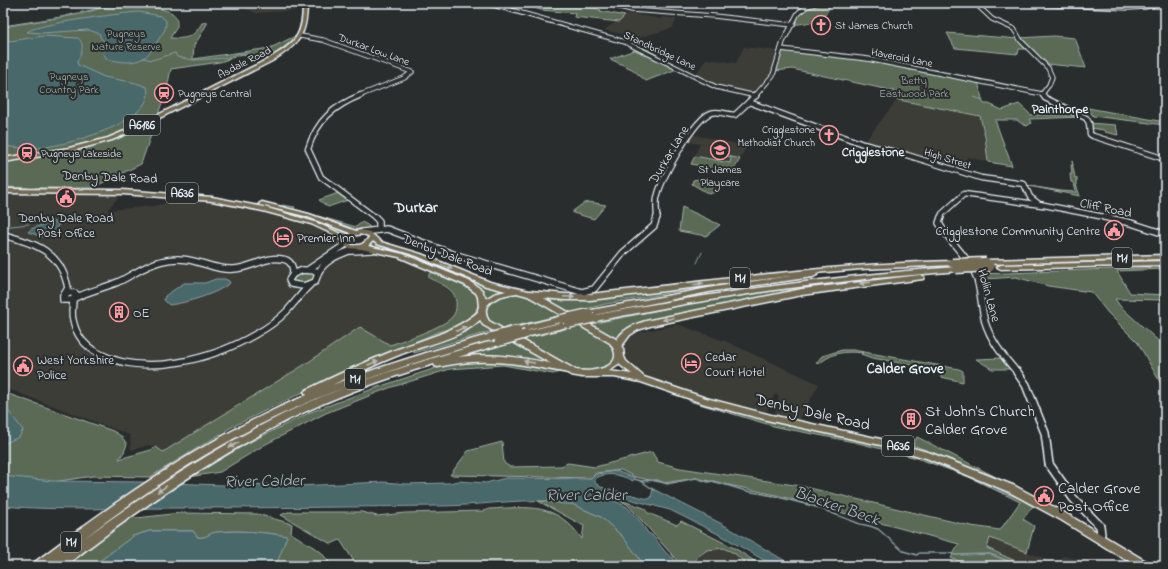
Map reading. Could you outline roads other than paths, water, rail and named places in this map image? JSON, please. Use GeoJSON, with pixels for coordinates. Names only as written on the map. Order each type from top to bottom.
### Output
{"type":"FeatureCollection","features":[{"type":"Feature","properties":{"kind":"highway","name":"M1"},"geometry":{"type":"LineString","coordinates":[[530,294],[590,297],[792,272],[899,264],[956,268],[989,267],[1058,260],[1165,257]]}},
{"type":"Feature","properties":{"kind":"highway","name":"M1"},"geometry":{"type":"LineString","coordinates":[[56,566],[116,520],[194,467],[269,427],[322,400],[374,379],[495,339],[517,330],[763,288],[883,274],[956,268],[1165,263]]}},
{"type":"Feature","properties":{"kind":"highway","name":"M1"},"geometry":{"type":"LineString","coordinates":[[618,345],[620,339],[629,331],[650,323],[802,292],[902,278],[956,268]]}},
{"type":"Feature","properties":{"kind":"highway"},"geometry":{"type":"LineString","coordinates":[[226,438],[245,424],[354,371],[415,345],[463,328],[474,321],[482,310]]}},
{"type":"Feature","properties":{"kind":"highway","name":"M1"},"geometry":{"type":"LineString","coordinates":[[39,566],[102,517],[179,466],[226,438],[318,394],[405,361],[495,339],[526,334],[565,322]]}},
{"type":"Feature","properties":{"kind":"highway"},"geometry":{"type":"LineString","coordinates":[[269,427],[355,392],[443,363],[464,359],[501,358],[568,370]]}},
{"type":"Feature","properties":{"kind":"main road"},"geometry":{"type":"LineString","coordinates":[[300,36],[304,25],[305,3]]}},
{"type":"Feature","properties":{"kind":"main road","name":"Asdale Road"},"geometry":{"type":"LineString","coordinates":[[3,160],[85,146],[124,133],[270,60],[290,48],[300,36]]}},
{"type":"Feature","properties":{"kind":"main road","name":"Denby Dale Road"},"geometry":{"type":"LineString","coordinates":[[3,187],[92,188],[178,192],[263,204],[307,215],[355,233],[363,232],[371,236],[379,243],[419,255],[481,281],[530,294],[606,336],[618,345]]}},
{"type":"Feature","properties":{"kind":"main road","name":"Denby Dale Road"},"geometry":{"type":"LineString","coordinates":[[3,192],[123,192],[212,199],[264,209],[307,222],[339,235],[350,247],[382,250],[401,255],[475,288],[482,297],[484,320],[490,325],[568,370],[582,375],[614,374],[642,379],[706,401],[771,418],[885,443],[942,460],[1012,489],[1145,566]]}},
{"type":"Feature","properties":{"kind":"main road"},"geometry":{"type":"LineString","coordinates":[[345,242],[348,237],[355,233]]}},
{"type":"Feature","properties":{"kind":"main road"},"geometry":{"type":"LineString","coordinates":[[359,247],[369,244],[371,236]]}},
{"type":"Feature","properties":{"kind":"main road"},"geometry":{"type":"LineString","coordinates":[[482,310],[492,297],[503,293],[516,291]]}},
{"type":"Feature","properties":{"kind":"main road"},"geometry":{"type":"LineString","coordinates":[[596,374],[615,365],[619,356],[618,345]]}},
{"type":"Feature","properties":{"kind":"main road","name":"Denby Dale Road"},"geometry":{"type":"LineString","coordinates":[[619,356],[623,363],[642,379]]}},
{"type":"Feature","properties":{"kind":"street","name":"Standbridge Lane"},"geometry":{"type":"LineString","coordinates":[[486,3],[625,42],[716,87],[756,96]]}},
{"type":"Feature","properties":{"kind":"street"},"geometry":{"type":"LineString","coordinates":[[507,8],[516,3]]}},
{"type":"Feature","properties":{"kind":"street"},"geometry":{"type":"LineString","coordinates":[[604,3],[632,10],[714,16],[792,25]]}},
{"type":"Feature","properties":{"kind":"street","name":"Durkar Lane"},"geometry":{"type":"LineString","coordinates":[[378,229],[387,229],[450,253],[582,292],[594,289],[623,254],[654,226],[657,220],[656,204],[659,188],[690,134],[709,114],[717,112],[735,115],[756,96],[776,70],[781,49],[800,11],[817,3]]}},
{"type":"Feature","properties":{"kind":"street"},"geometry":{"type":"LineString","coordinates":[[975,3],[992,19],[1014,29],[1021,41],[1048,68],[1052,77],[1042,94],[1049,101],[1086,118],[1089,123],[1090,134],[1093,136],[1165,159]]}},
{"type":"Feature","properties":{"kind":"street"},"geometry":{"type":"LineString","coordinates":[[1012,3],[1133,8],[1148,7],[1160,3]]}},
{"type":"Feature","properties":{"kind":"street","name":"Durkar Low Lane"},"geometry":{"type":"LineString","coordinates":[[300,36],[308,36],[323,40],[412,72],[404,78],[335,107],[318,128],[308,149],[319,176],[375,217],[379,221],[378,229]]}},
{"type":"Feature","properties":{"kind":"street","name":"Haveroid Lane"},"geometry":{"type":"LineString","coordinates":[[781,49],[868,59],[1042,94]]}},
{"type":"Feature","properties":{"kind":"street","name":"High Street"},"geometry":{"type":"LineString","coordinates":[[749,102],[863,144],[907,155],[976,176],[1024,184],[1030,200],[1042,205]]}},
{"type":"Feature","properties":{"kind":"street","name":"Hollin Lane"},"geometry":{"type":"LineString","coordinates":[[1042,205],[964,194],[942,214],[939,223],[942,230],[968,262],[976,276],[985,322],[993,340],[1026,385],[1045,433],[1049,464],[1073,498],[1098,523],[1101,529],[1099,538]]}},
{"type":"Feature","properties":{"kind":"street","name":"Cliff Road"},"geometry":{"type":"LineString","coordinates":[[1042,205],[1120,221],[1165,234]]}},
{"type":"Feature","properties":{"kind":"street"},"geometry":{"type":"LineString","coordinates":[[1152,230],[1165,228]]}},
{"type":"Feature","properties":{"kind":"street"},"geometry":{"type":"LineString","coordinates":[[363,232],[378,229]]}},
{"type":"Feature","properties":{"kind":"street"},"geometry":{"type":"LineString","coordinates":[[371,236],[378,229]]}},
{"type":"Feature","properties":{"kind":"street"},"geometry":{"type":"LineString","coordinates":[[3,235],[30,242],[57,260],[66,276],[73,294],[70,307],[72,323],[77,334],[86,346],[96,353],[118,360],[156,364],[180,362],[201,357],[221,351],[242,342],[275,322],[292,305],[299,295],[318,279],[318,273],[324,264],[359,247]]}},
{"type":"Feature","properties":{"kind":"street"},"geometry":{"type":"LineString","coordinates":[[293,274],[301,270],[308,269],[330,256],[345,242]]}},
{"type":"Feature","properties":{"kind":"street"},"geometry":{"type":"LineString","coordinates":[[349,252],[356,250],[382,250]]}},
{"type":"Feature","properties":{"kind":"street"},"geometry":{"type":"LineString","coordinates":[[64,298],[73,294],[116,283],[144,266],[173,259],[186,259],[228,269],[243,268],[271,259],[280,258],[289,261],[293,274],[289,282],[296,286],[299,291],[299,295]]}},
{"type":"Feature","properties":{"kind":"street"},"geometry":{"type":"LineString","coordinates":[[292,267],[301,270]]}},
{"type":"Feature","properties":{"kind":"street"},"geometry":{"type":"LineString","coordinates":[[308,269],[318,273]]}},
{"type":"Feature","properties":{"kind":"street"},"geometry":{"type":"LineString","coordinates":[[296,286],[310,285]]}},
{"type":"Feature","properties":{"kind":"street"},"geometry":{"type":"LineString","coordinates":[[64,298],[73,294]]}},
{"type":"Feature","properties":{"kind":"street"},"geometry":{"type":"LineString","coordinates":[[64,298],[70,307]]}},
{"type":"Feature","properties":{"kind":"water"},"geometry":{"type":"Polygon","coordinates":[[[139,12],[161,16],[166,21],[166,25],[152,50],[142,59],[136,61],[123,62],[107,59],[103,53],[105,44],[100,37],[100,34],[89,30],[41,33],[27,32],[33,29],[62,22],[139,12]]]}},
{"type":"Feature","properties":{"kind":"water"},"geometry":{"type":"Polygon","coordinates":[[[44,36],[78,38],[82,44],[82,47],[77,62],[78,65],[104,77],[136,83],[147,87],[146,100],[138,112],[105,131],[85,138],[48,147],[23,148],[3,146],[3,42],[44,36]]]}},
{"type":"Feature","properties":{"kind":"water"},"geometry":{"type":"Polygon","coordinates":[[[52,221],[59,224],[55,230],[43,237],[28,232],[31,229],[52,221]]]}},
{"type":"Feature","properties":{"kind":"water"},"geometry":{"type":"Polygon","coordinates":[[[216,279],[225,279],[230,283],[217,291],[184,302],[169,305],[164,300],[165,296],[184,283],[205,283],[216,279]]]}},
{"type":"Feature","properties":{"kind":"water"},"geometry":{"type":"Polygon","coordinates":[[[3,404],[23,430],[19,437],[3,444],[3,404]]]}},
{"type":"Feature","properties":{"kind":"water","name":"River Calder"},"geometry":{"type":"Polygon","coordinates":[[[616,471],[635,478],[633,481],[624,477],[604,475],[595,479],[595,483],[601,487],[648,499],[651,498],[653,489],[722,524],[794,566],[774,566],[722,536],[670,510],[607,493],[605,493],[605,496],[627,507],[640,521],[648,533],[652,535],[679,566],[645,566],[623,537],[601,517],[572,504],[563,504],[552,501],[524,501],[452,506],[67,509],[3,506],[3,476],[53,481],[222,485],[288,484],[297,486],[384,482],[405,484],[449,483],[459,481],[486,483],[506,478],[590,479],[597,474],[616,471]]]}},
{"type":"Feature","properties":{"kind":"water"},"geometry":{"type":"Polygon","coordinates":[[[150,531],[193,531],[197,537],[205,537],[211,533],[217,532],[235,531],[261,532],[287,536],[276,566],[93,566],[133,536],[150,531]]]}},
{"type":"Feature","properties":{"kind":"waterway"},"geometry":{"type":"LineString","coordinates":[[3,27],[81,14],[118,3]]}},
{"type":"Feature","properties":{"kind":"waterway"},"geometry":{"type":"LineString","coordinates":[[143,58],[152,60],[175,53],[177,57],[194,60],[225,58],[237,54],[249,53],[257,57],[269,58]]}},
{"type":"Feature","properties":{"kind":"waterway"},"geometry":{"type":"LineString","coordinates":[[974,97],[983,100]]}},
{"type":"Feature","properties":{"kind":"waterway"},"geometry":{"type":"LineString","coordinates":[[3,227],[29,224]]}},
{"type":"Feature","properties":{"kind":"waterway"},"geometry":{"type":"LineString","coordinates":[[697,263],[702,252]]}},
{"type":"Feature","properties":{"kind":"waterway","name":"Blacker Beck"},"geometry":{"type":"LineString","coordinates":[[641,481],[657,480],[667,484],[696,478],[708,482],[713,481],[746,491],[774,496],[816,507],[860,524],[870,526],[878,529],[903,551],[917,555],[919,553],[949,553],[956,555],[990,554],[1021,566]]}},
{"type":"Feature","properties":{"kind":"waterway","name":"Blacker Beck"},"geometry":{"type":"LineString","coordinates":[[634,479],[641,481]]}},
{"type":"Feature","properties":{"kind":"waterway"},"geometry":{"type":"LineString","coordinates":[[641,481],[654,490]]}},
{"type":"Feature","properties":{"kind":"place","name":"St James Church"},"geometry":{"type":"Point","coordinates":[821,25]}},
{"type":"Feature","properties":{"kind":"place","name":"Pugneys Central"},"geometry":{"type":"Point","coordinates":[164,93]}},
{"type":"Feature","properties":{"kind":"place","name":"Crigglestone Methodist Church"},"geometry":{"type":"Point","coordinates":[829,135]}},
{"type":"Feature","properties":{"kind":"place","name":"St James Playcare"},"geometry":{"type":"Point","coordinates":[720,150]}},
{"type":"Feature","properties":{"kind":"place","name":"Pugneys Lakeside"},"geometry":{"type":"Point","coordinates":[27,153]}},
{"type":"Feature","properties":{"kind":"place","name":"Denby Dale Road Post Office"},"geometry":{"type":"Point","coordinates":[66,197]}},
{"type":"Feature","properties":{"kind":"place","name":"Crigglestone Community Centre"},"geometry":{"type":"Point","coordinates":[1114,230]}},
{"type":"Feature","properties":{"kind":"place","name":"Premier Inn"},"geometry":{"type":"Point","coordinates":[283,237]}},
{"type":"Feature","properties":{"kind":"place","name":"OE"},"geometry":{"type":"Point","coordinates":[119,312]}},
{"type":"Feature","properties":{"kind":"place","name":"Cedar Court Hotel"},"geometry":{"type":"Point","coordinates":[691,363]}},
{"type":"Feature","properties":{"kind":"place","name":"West Yorkshire Police"},"geometry":{"type":"Point","coordinates":[23,366]}},
{"type":"Feature","properties":{"kind":"place","name":"St John's Church Calder Grove"},"geometry":{"type":"Point","coordinates":[911,419]}},
{"type":"Feature","properties":{"kind":"place","name":"Calder Grove Post Office"},"geometry":{"type":"Point","coordinates":[1044,496]}},
{"type":"Feature","properties":{"kind":"district","name":"Painthorpe"},"geometry":{"type":"Point","coordinates":[1060,108]}},
{"type":"Feature","properties":{"kind":"district","name":"Crigglestone"},"geometry":{"type":"Point","coordinates":[873,151]}},
{"type":"Feature","properties":{"kind":"district","name":"Durkar"},"geometry":{"type":"Point","coordinates":[416,207]}},
{"type":"Feature","properties":{"kind":"district","name":"Calder Grove"},"geometry":{"type":"Point","coordinates":[905,368]}},
{"type":"Feature","properties":{"kind":"park label","name":"Pugneys Nature Reserve"},"geometry":{"type":"Point","coordinates":[126,39]}},
{"type":"Feature","properties":{"kind":"park label","name":"Pugneys Country Park"},"geometry":{"type":"Point","coordinates":[69,82]}},
{"type":"Feature","properties":{"kind":"park label","name":"Betty Eastwood Park"},"geometry":{"type":"Point","coordinates":[914,86]}}]}
